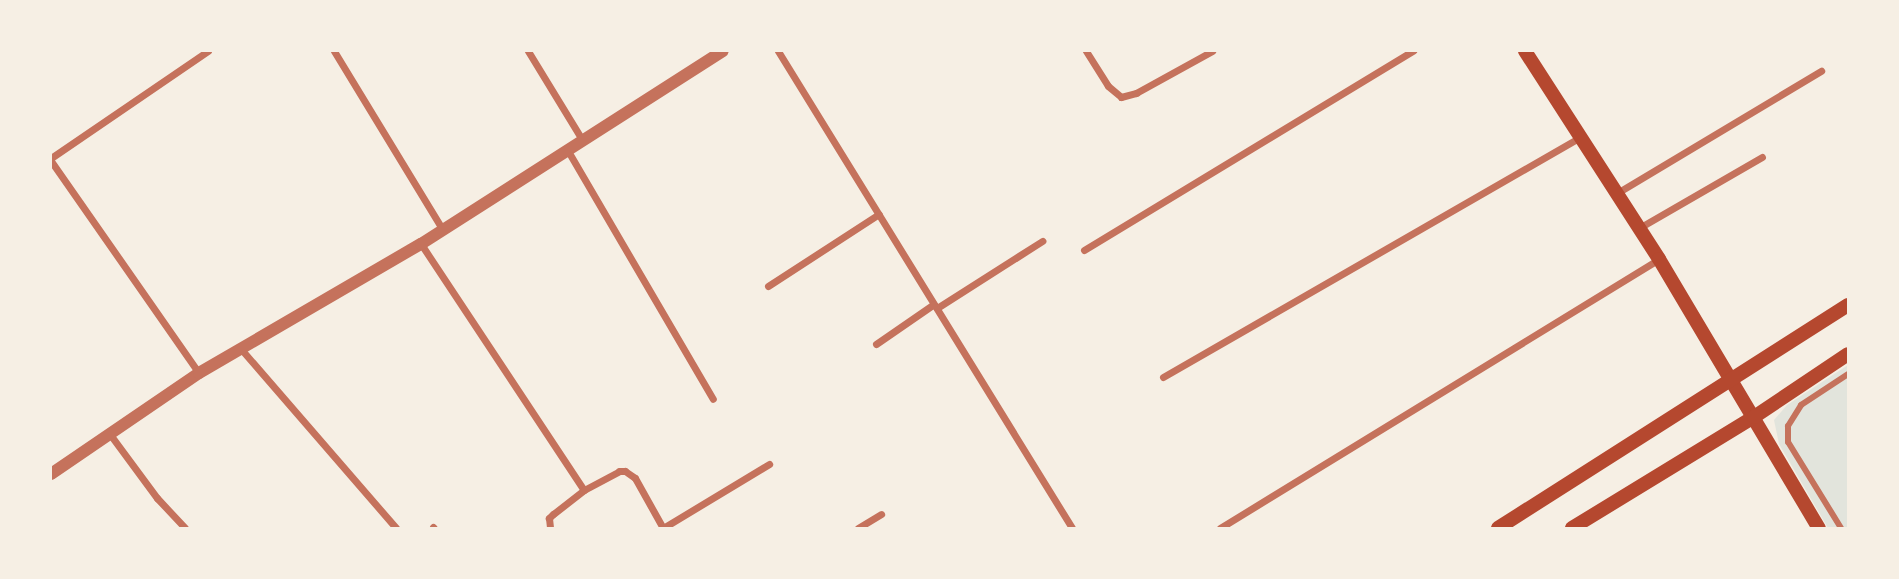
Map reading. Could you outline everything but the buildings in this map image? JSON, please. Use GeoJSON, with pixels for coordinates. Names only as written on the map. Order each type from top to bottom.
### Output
{"type":"FeatureCollection","features":[{"type":"Feature","properties":{"kind":"main road"},"geometry":{"type":"LineString","coordinates":[[1525,51],[1639,228],[1819,528]]}},
{"type":"Feature","properties":{"kind":"main road"},"geometry":{"type":"LineString","coordinates":[[1498,528],[1848,305]]}},
{"type":"Feature","properties":{"kind":"main road"},"geometry":{"type":"LineString","coordinates":[[1572,528],[1754,417],[1848,354]]}},
{"type":"Feature","properties":{"kind":"street"},"geometry":{"type":"LineString","coordinates":[[199,373],[51,160],[208,51]]}},
{"type":"Feature","properties":{"kind":"street"},"geometry":{"type":"LineString","coordinates":[[334,51],[443,230]]}},
{"type":"Feature","properties":{"kind":"street"},"geometry":{"type":"LineString","coordinates":[[528,51],[583,141]]}},
{"type":"Feature","properties":{"kind":"street"},"geometry":{"type":"LineString","coordinates":[[51,474],[199,373],[421,244],[723,51]]}},
{"type":"Feature","properties":{"kind":"street"},"geometry":{"type":"LineString","coordinates":[[778,51],[1072,528]]}},
{"type":"Feature","properties":{"kind":"street"},"geometry":{"type":"LineString","coordinates":[[1086,51],[1108,86],[1121,97],[1136,93],[1212,51]]}},
{"type":"Feature","properties":{"kind":"street"},"geometry":{"type":"LineString","coordinates":[[1084,250],[1413,51]]}},
{"type":"Feature","properties":{"kind":"street"},"geometry":{"type":"LineString","coordinates":[[1617,193],[1821,71]]}},
{"type":"Feature","properties":{"kind":"street"},"geometry":{"type":"LineString","coordinates":[[1163,377],[1582,136]]}},
{"type":"Feature","properties":{"kind":"street"},"geometry":{"type":"LineString","coordinates":[[568,151],[713,399]]}},
{"type":"Feature","properties":{"kind":"street"},"geometry":{"type":"LineString","coordinates":[[1639,228],[1762,156]]}},
{"type":"Feature","properties":{"kind":"street"},"geometry":{"type":"LineString","coordinates":[[768,286],[879,214]]}},
{"type":"Feature","properties":{"kind":"street"},"geometry":{"type":"LineString","coordinates":[[876,344],[1042,241]]}},
{"type":"Feature","properties":{"kind":"street"},"geometry":{"type":"LineString","coordinates":[[421,244],[584,490]]}},
{"type":"Feature","properties":{"kind":"street"},"geometry":{"type":"LineString","coordinates":[[1220,528],[1658,259]]}},
{"type":"Feature","properties":{"kind":"street"},"geometry":{"type":"LineString","coordinates":[[240,349],[396,528]]}},
{"type":"Feature","properties":{"kind":"street"},"geometry":{"type":"LineString","coordinates":[[1841,528],[1788,442],[1788,426],[1801,405],[1848,374]]}},
{"type":"Feature","properties":{"kind":"street"},"geometry":{"type":"LineString","coordinates":[[108,433],[157,498],[185,528]]}},
{"type":"Feature","properties":{"kind":"street"},"geometry":{"type":"LineString","coordinates":[[550,528],[549,518],[553,514],[584,490],[619,471],[625,471],[635,478],[663,528],[769,464]]}},
{"type":"Feature","properties":{"kind":"street"},"geometry":{"type":"LineString","coordinates":[[858,528],[881,514]]}},
{"type":"Feature","properties":{"kind":"shaded area"},"geometry":{"type":"Polygon","coordinates":[[[1848,365],[1848,528],[1828,528],[1779,444],[1774,420],[1787,405],[1848,365]]]}}]}
